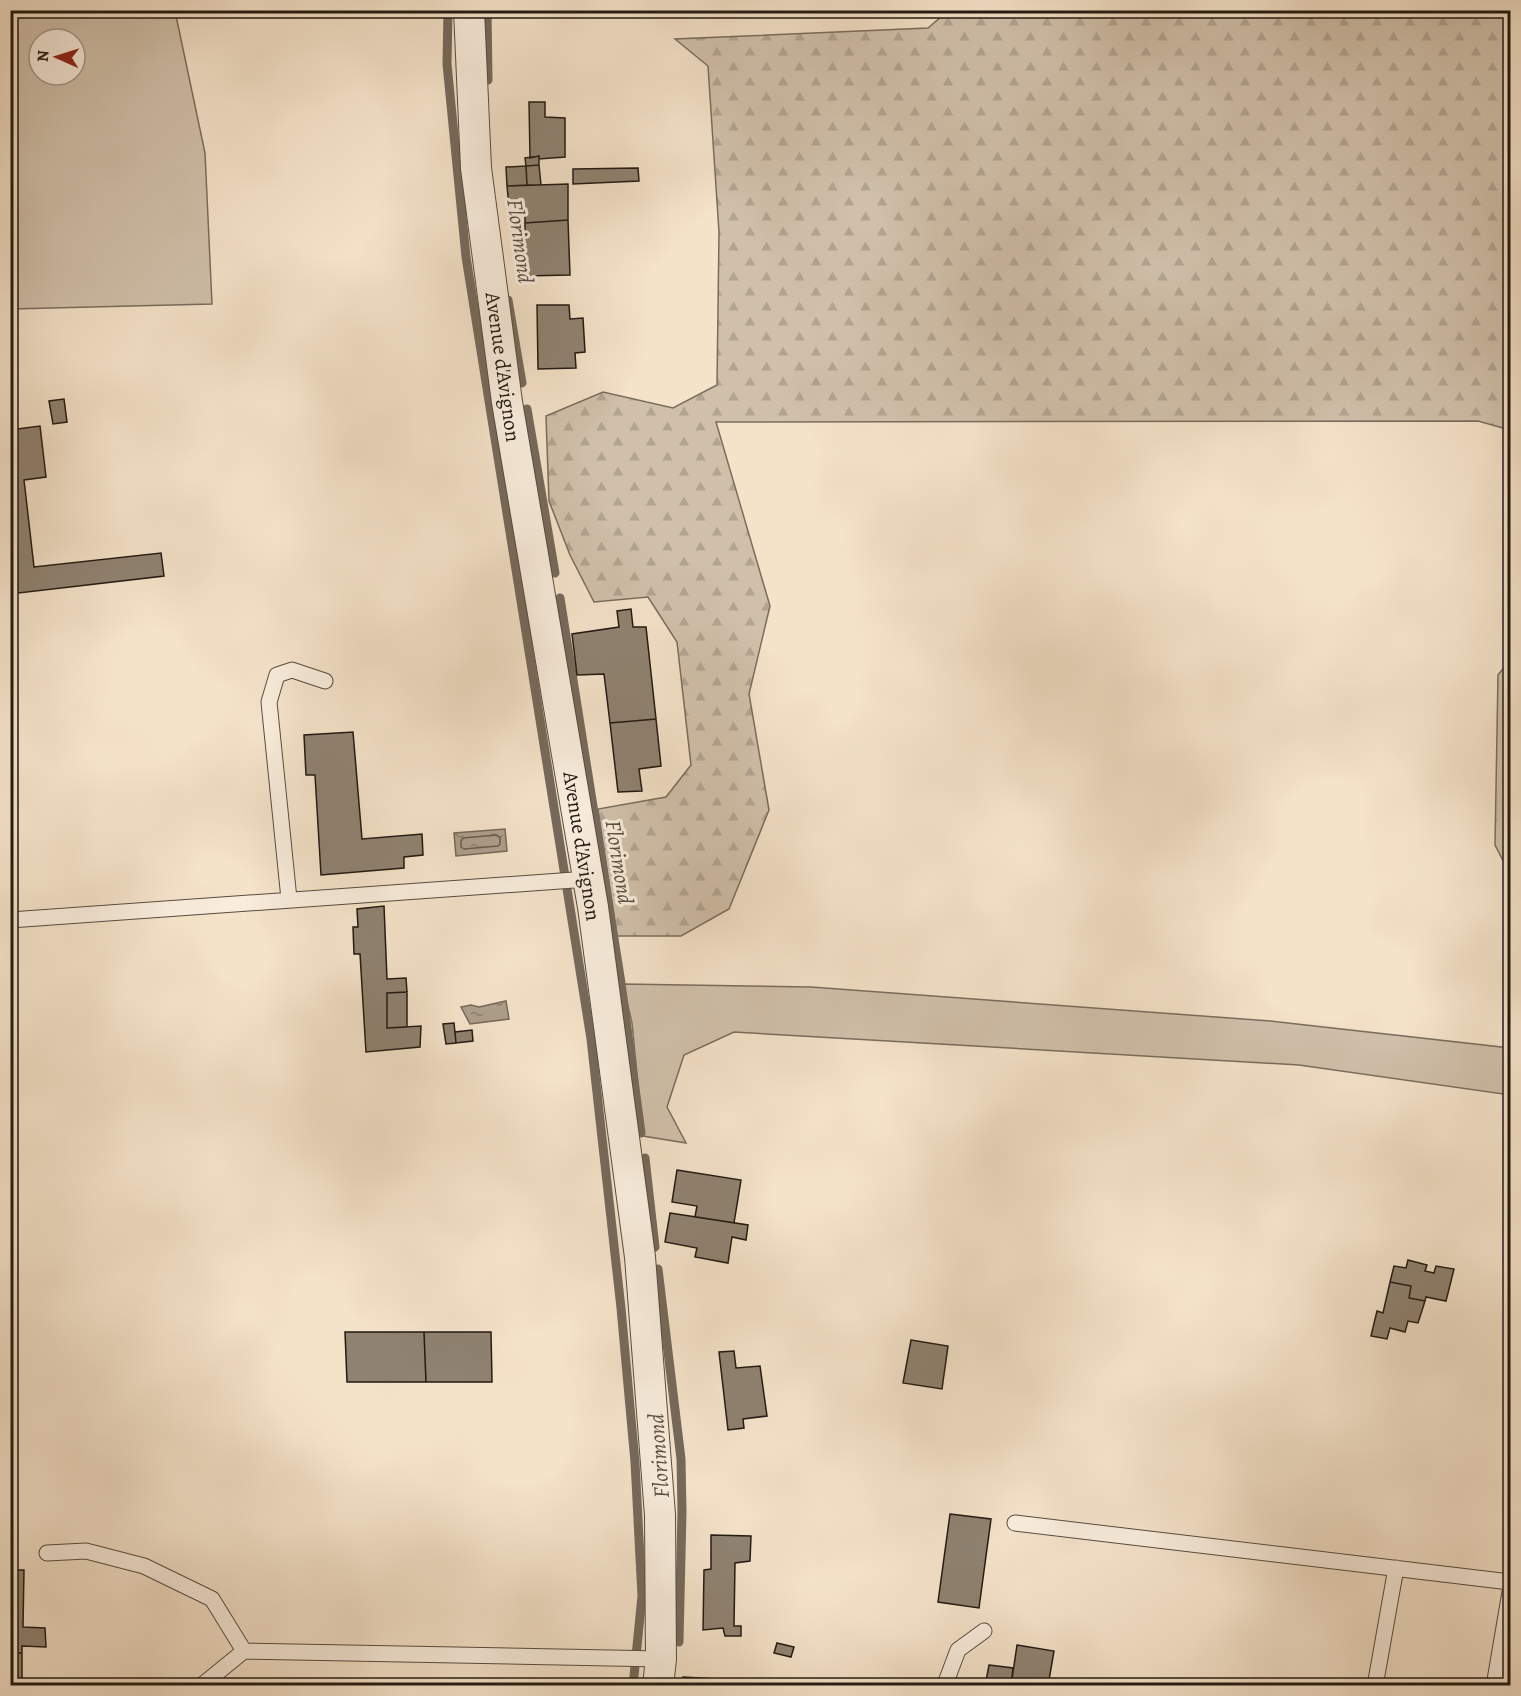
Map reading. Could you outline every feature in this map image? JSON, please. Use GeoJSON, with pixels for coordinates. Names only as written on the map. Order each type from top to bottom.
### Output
{"type":"FeatureCollection","features":[{"type":"Feature","properties":{"kind":"street","name":"Avenue d'Avignon"},"geometry":{"type":"LineString","coordinates":[[469,10],[476,168],[507,402],[588,879],[640,1257],[660,1515],[659,1672]]}},
{"type":"Feature","properties":{"kind":"lane"},"geometry":{"type":"LineString","coordinates":[[289,899],[269,702],[277,675],[292,670],[325,681]]}},
{"type":"Feature","properties":{"kind":"lane"},"geometry":{"type":"LineString","coordinates":[[10,920],[588,879]]}},
{"type":"Feature","properties":{"kind":"lane"},"geometry":{"type":"LineString","coordinates":[[1015,1523],[1510,1582]]}},
{"type":"Feature","properties":{"kind":"lane"},"geometry":{"type":"LineString","coordinates":[[47,1553],[86,1551],[144,1566],[202,1594],[212,1599],[244,1651]]}},
{"type":"Feature","properties":{"kind":"lane"},"geometry":{"type":"LineString","coordinates":[[1376,1686],[1396,1568]]}},
{"type":"Feature","properties":{"kind":"lane"},"geometry":{"type":"LineString","coordinates":[[1494,1686],[1510,1592]]}},
{"type":"Feature","properties":{"kind":"lane"},"geometry":{"type":"LineString","coordinates":[[941,1686],[946,1682],[958,1650],[984,1631]]}},
{"type":"Feature","properties":{"kind":"lane"},"geometry":{"type":"LineString","coordinates":[[201,1686],[244,1651],[659,1672]]}},
{"type":"Feature","properties":{"kind":"green space"},"geometry":{"type":"Polygon","coordinates":[[[949,10],[1510,11],[1510,430],[1478,421],[716,422],[770,606],[749,694],[769,810],[729,909],[681,936],[617,936],[598,809],[666,797],[691,765],[677,642],[648,597],[594,602],[570,555],[549,501],[546,416],[603,392],[673,408],[717,385],[719,232],[708,66],[675,39],[928,28],[949,10]]]}},
{"type":"Feature","properties":{"kind":"green space"},"geometry":{"type":"Polygon","coordinates":[[[10,11],[175,11],[205,153],[212,304],[11,309],[10,11]]]}},
{"type":"Feature","properties":{"kind":"green space"},"geometry":{"type":"Polygon","coordinates":[[[1510,660],[1510,874],[1495,845],[1498,675],[1510,660]]]}},
{"type":"Feature","properties":{"kind":"green space"},"geometry":{"type":"Polygon","coordinates":[[[623,984],[811,987],[1270,1021],[1510,1048],[1510,1095],[1299,1065],[734,1032],[684,1055],[667,1107],[686,1143],[643,1136],[632,1023],[623,984]]]}},
{"type":"Feature","properties":{"kind":"water"},"geometry":{"type":"Polygon","coordinates":[[[505,829],[507,851],[456,856],[454,833],[505,829]]]}},
{"type":"Feature","properties":{"kind":"water"},"geometry":{"type":"Polygon","coordinates":[[[506,1001],[509,1019],[470,1024],[461,1007],[471,1005],[479,1007],[506,1001]]]}},
{"type":"Feature","properties":{"kind":"building"},"geometry":{"type":"Polygon","coordinates":[[[184,10],[206,10],[185,14],[184,10]]]}},
{"type":"Feature","properties":{"kind":"building"},"geometry":{"type":"Polygon","coordinates":[[[529,102],[545,102],[545,117],[565,118],[565,157],[530,158],[529,102]]]}},
{"type":"Feature","properties":{"kind":"building"},"geometry":{"type":"Polygon","coordinates":[[[539,156],[539,165],[526,166],[525,158],[539,156]]]}},
{"type":"Feature","properties":{"kind":"building"},"geometry":{"type":"Polygon","coordinates":[[[539,165],[541,185],[527,185],[526,166],[539,165]]]}},
{"type":"Feature","properties":{"kind":"building"},"geometry":{"type":"Polygon","coordinates":[[[526,166],[527,185],[507,186],[506,167],[526,166]]]}},
{"type":"Feature","properties":{"kind":"building"},"geometry":{"type":"Polygon","coordinates":[[[638,168],[639,181],[573,184],[573,169],[638,168]]]}},
{"type":"Feature","properties":{"kind":"building"},"geometry":{"type":"Polygon","coordinates":[[[568,184],[568,220],[525,223],[525,207],[509,207],[507,186],[568,184]]]}},
{"type":"Feature","properties":{"kind":"building"},"geometry":{"type":"Polygon","coordinates":[[[568,220],[570,275],[524,276],[525,223],[568,220]]]}},
{"type":"Feature","properties":{"kind":"building"},"geometry":{"type":"Polygon","coordinates":[[[537,305],[569,305],[570,319],[583,318],[585,352],[575,353],[576,368],[538,369],[537,305]]]}},
{"type":"Feature","properties":{"kind":"building"},"geometry":{"type":"Polygon","coordinates":[[[64,399],[67,422],[53,424],[49,401],[64,399]]]}},
{"type":"Feature","properties":{"kind":"building"},"geometry":{"type":"Polygon","coordinates":[[[40,426],[46,477],[24,480],[34,567],[161,553],[164,576],[10,594],[10,430],[40,426]]]}},
{"type":"Feature","properties":{"kind":"building"},"geometry":{"type":"Polygon","coordinates":[[[631,609],[633,627],[646,627],[656,719],[610,723],[604,674],[577,675],[572,634],[619,627],[617,611],[631,609]]]}},
{"type":"Feature","properties":{"kind":"building"},"geometry":{"type":"Polygon","coordinates":[[[656,719],[661,766],[639,769],[642,791],[618,792],[610,723],[656,719]]]}},
{"type":"Feature","properties":{"kind":"building"},"geometry":{"type":"Polygon","coordinates":[[[353,732],[362,839],[422,834],[423,855],[404,857],[404,868],[321,875],[315,775],[306,775],[304,735],[353,732]]]}},
{"type":"Feature","properties":{"kind":"building"},"geometry":{"type":"Polygon","coordinates":[[[384,906],[387,979],[406,978],[407,992],[387,993],[387,1028],[421,1026],[420,1047],[366,1052],[360,954],[354,954],[353,927],[358,927],[357,909],[384,906]]]}},
{"type":"Feature","properties":{"kind":"building"},"geometry":{"type":"Polygon","coordinates":[[[407,992],[407,1027],[387,1028],[387,993],[407,992]]]}},
{"type":"Feature","properties":{"kind":"building"},"geometry":{"type":"Polygon","coordinates":[[[454,1023],[456,1043],[446,1044],[443,1024],[454,1023]]]}},
{"type":"Feature","properties":{"kind":"building"},"geometry":{"type":"Polygon","coordinates":[[[472,1030],[473,1041],[456,1043],[455,1032],[472,1030]]]}},
{"type":"Feature","properties":{"kind":"building"},"geometry":{"type":"Polygon","coordinates":[[[677,1170],[741,1180],[734,1223],[695,1217],[697,1206],[672,1202],[677,1170]]]}},
{"type":"Feature","properties":{"kind":"building"},"geometry":{"type":"Polygon","coordinates":[[[670,1213],[748,1225],[746,1240],[732,1237],[728,1263],[695,1257],[697,1248],[665,1242],[670,1213]]]}},
{"type":"Feature","properties":{"kind":"building"},"geometry":{"type":"Polygon","coordinates":[[[1408,1260],[1427,1265],[1425,1271],[1434,1273],[1436,1266],[1454,1269],[1446,1301],[1426,1297],[1425,1301],[1409,1298],[1411,1286],[1390,1282],[1394,1266],[1406,1268],[1408,1260]]]}},
{"type":"Feature","properties":{"kind":"building"},"geometry":{"type":"Polygon","coordinates":[[[1390,1282],[1411,1286],[1409,1298],[1425,1301],[1418,1323],[1408,1321],[1405,1332],[1390,1328],[1387,1339],[1371,1336],[1377,1311],[1383,1313],[1390,1282]]]}},
{"type":"Feature","properties":{"kind":"building"},"geometry":{"type":"Polygon","coordinates":[[[345,1332],[424,1332],[426,1382],[347,1382],[345,1332]]]}},
{"type":"Feature","properties":{"kind":"building"},"geometry":{"type":"Polygon","coordinates":[[[424,1332],[491,1332],[492,1382],[426,1382],[424,1332]]]}},
{"type":"Feature","properties":{"kind":"building"},"geometry":{"type":"Polygon","coordinates":[[[911,1340],[948,1346],[942,1389],[903,1383],[911,1340]]]}},
{"type":"Feature","properties":{"kind":"building"},"geometry":{"type":"Polygon","coordinates":[[[734,1351],[736,1368],[760,1366],[767,1416],[743,1419],[744,1428],[728,1430],[719,1352],[734,1351]]]}},
{"type":"Feature","properties":{"kind":"building"},"geometry":{"type":"Polygon","coordinates":[[[950,1514],[991,1519],[979,1608],[938,1602],[950,1514]]]}},
{"type":"Feature","properties":{"kind":"building"},"geometry":{"type":"Polygon","coordinates":[[[711,1535],[751,1536],[750,1561],[735,1563],[734,1626],[741,1626],[741,1636],[725,1636],[723,1628],[703,1630],[704,1570],[711,1569],[711,1535]]]}},
{"type":"Feature","properties":{"kind":"building"},"geometry":{"type":"Polygon","coordinates":[[[10,1570],[24,1570],[23,1627],[45,1628],[46,1647],[22,1646],[22,1653],[10,1653],[10,1570]]]}},
{"type":"Feature","properties":{"kind":"building"},"geometry":{"type":"Polygon","coordinates":[[[777,1643],[794,1647],[791,1657],[774,1653],[777,1643]]]}},
{"type":"Feature","properties":{"kind":"building"},"geometry":{"type":"Polygon","coordinates":[[[1017,1645],[1054,1651],[1048,1686],[1011,1686],[1017,1645]]]}},
{"type":"Feature","properties":{"kind":"building"},"geometry":{"type":"Polygon","coordinates":[[[10,1653],[22,1653],[22,1686],[10,1686],[10,1653]]]}},
{"type":"Feature","properties":{"kind":"building"},"geometry":{"type":"Polygon","coordinates":[[[989,1665],[1013,1668],[1011,1686],[985,1686],[989,1665]]]}},
{"type":"Feature","properties":{"kind":"building"},"geometry":{"type":"Polygon","coordinates":[[[683,1677],[735,1680],[735,1686],[683,1686],[683,1677]]]}},
{"type":"Feature","properties":{"kind":"waterway"},"geometry":{"type":"LineString","coordinates":[[448,10],[447,64],[466,257],[591,1039],[621,1308],[635,1462],[642,1596],[633,1686]]}},
{"type":"Feature","properties":{"kind":"waterway","name":"Florimond"},"geometry":{"type":"LineString","coordinates":[[487,10],[488,80]]}},
{"type":"Feature","properties":{"kind":"waterway","name":"Florimond"},"geometry":{"type":"LineString","coordinates":[[508,300],[522,383]]}},
{"type":"Feature","properties":{"kind":"waterway","name":"Florimond"},"geometry":{"type":"LineString","coordinates":[[527,409],[555,573]]}},
{"type":"Feature","properties":{"kind":"waterway","name":"Florimond"},"geometry":{"type":"LineString","coordinates":[[560,598],[621,983],[641,1133]]}},
{"type":"Feature","properties":{"kind":"waterway","name":"Florimond"},"geometry":{"type":"LineString","coordinates":[[645,1158],[655,1247]]}},
{"type":"Feature","properties":{"kind":"waterway","name":"Florimond"},"geometry":{"type":"LineString","coordinates":[[658,1269],[681,1459],[679,1642]]}}]}
